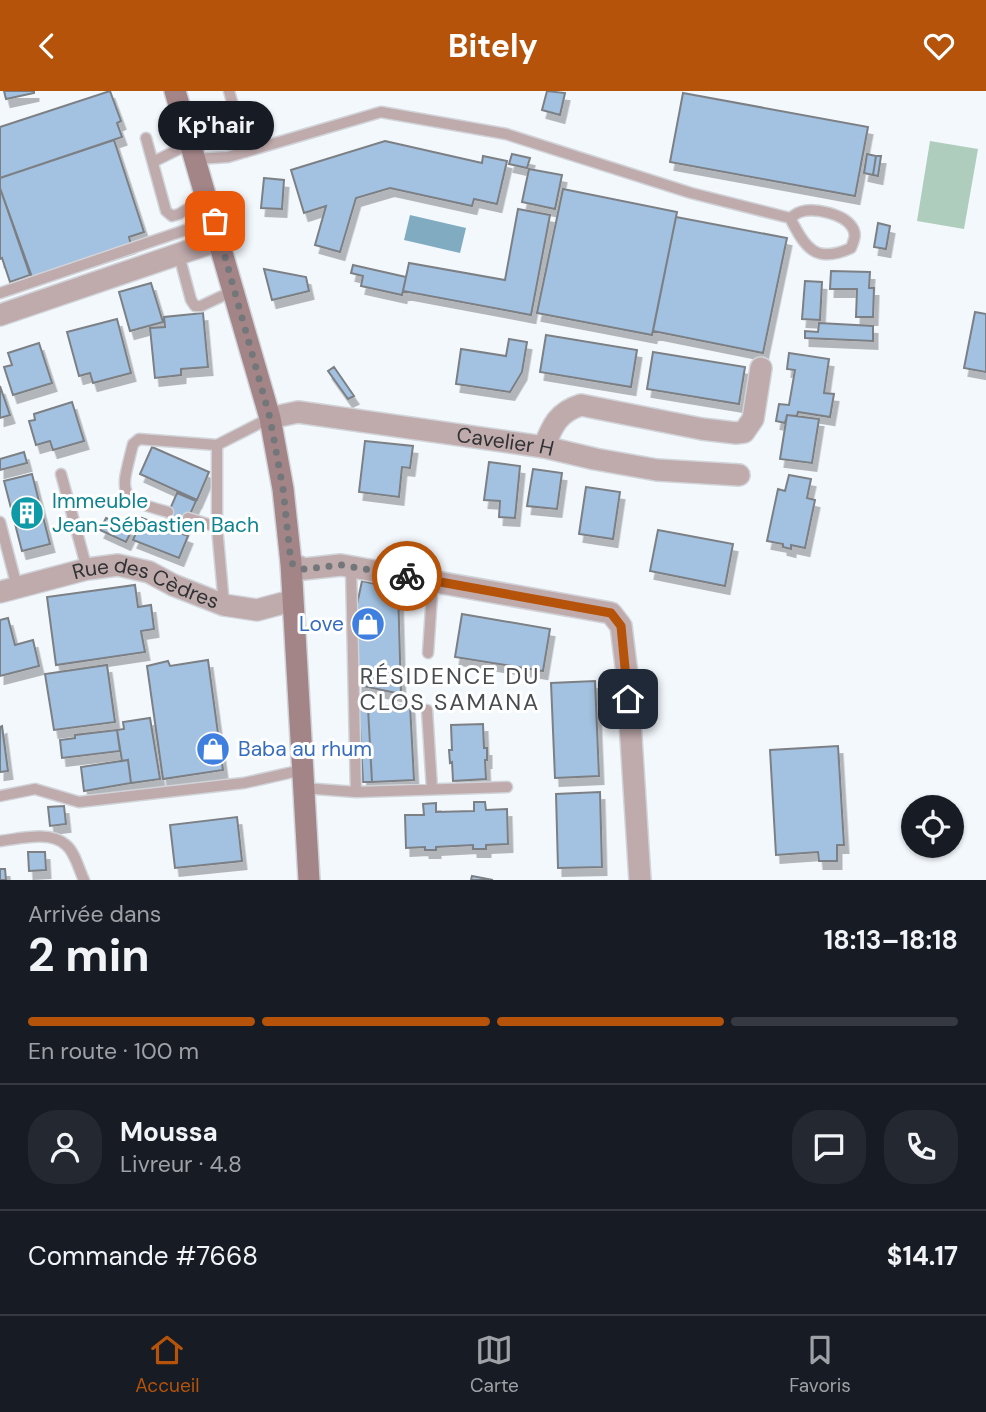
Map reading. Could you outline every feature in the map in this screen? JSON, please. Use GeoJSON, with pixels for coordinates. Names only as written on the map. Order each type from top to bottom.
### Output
{"type":"FeatureCollection","features":[{"type":"Feature","properties":{"kind":"main road"},"geometry":{"type":"LineString","coordinates":[[175,91],[270,418],[283,489],[291,563],[291,601],[309,880]]}},
{"type":"Feature","properties":{"kind":"street"},"geometry":{"type":"LineString","coordinates":[[0,315],[179,255],[217,230]]}},
{"type":"Feature","properties":{"kind":"street"},"geometry":{"type":"LineString","coordinates":[[544,447],[554,421],[569,409],[581,405],[702,429],[744,432],[753,419],[761,367]]}},
{"type":"Feature","properties":{"kind":"street","name":"Cavelier H"},"geometry":{"type":"LineString","coordinates":[[270,418],[298,412],[544,447],[657,470],[739,475]]}},
{"type":"Feature","properties":{"kind":"street"},"geometry":{"type":"LineString","coordinates":[[291,563],[304,569],[341,565],[611,613],[621,626],[640,880]]}},
{"type":"Feature","properties":{"kind":"street","name":"Rue des Cèdres"},"geometry":{"type":"LineString","coordinates":[[8,590],[87,569],[118,565],[149,572],[223,605],[257,610],[291,601]]}},
{"type":"Feature","properties":{"kind":"lane"},"geometry":{"type":"LineString","coordinates":[[229,91],[246,152]]}},
{"type":"Feature","properties":{"kind":"lane"},"geometry":{"type":"LineString","coordinates":[[153,162],[194,151],[228,157],[381,112],[506,134],[691,193],[790,218],[801,212],[838,216],[851,224],[855,235],[852,248],[836,255],[816,253],[801,240],[790,218]]}},
{"type":"Feature","properties":{"kind":"lane"},"geometry":{"type":"LineString","coordinates":[[146,138],[166,211],[172,216],[179,214],[207,197]]}},
{"type":"Feature","properties":{"kind":"lane"},"geometry":{"type":"LineString","coordinates":[[0,293],[217,230]]}},
{"type":"Feature","properties":{"kind":"lane"},"geometry":{"type":"LineString","coordinates":[[179,255],[195,306],[201,306],[235,290]]}},
{"type":"Feature","properties":{"kind":"lane"},"geometry":{"type":"LineString","coordinates":[[168,513],[138,504],[129,496],[123,483],[133,444],[139,439],[217,445],[270,418]]}},
{"type":"Feature","properties":{"kind":"lane"},"geometry":{"type":"LineString","coordinates":[[217,445],[217,527],[223,605]]}},
{"type":"Feature","properties":{"kind":"lane"},"geometry":{"type":"LineString","coordinates":[[61,474],[87,569]]}},
{"type":"Feature","properties":{"kind":"lane"},"geometry":{"type":"LineString","coordinates":[[188,518],[217,527]]}},
{"type":"Feature","properties":{"kind":"lane"},"geometry":{"type":"LineString","coordinates":[[0,522],[8,590]]}},
{"type":"Feature","properties":{"kind":"lane"},"geometry":{"type":"LineString","coordinates":[[351,567],[356,792]]}},
{"type":"Feature","properties":{"kind":"lane"},"geometry":{"type":"LineString","coordinates":[[428,653],[433,580]]}},
{"type":"Feature","properties":{"kind":"lane"},"geometry":{"type":"LineString","coordinates":[[427,710],[432,789]]}},
{"type":"Feature","properties":{"kind":"lane"},"geometry":{"type":"LineString","coordinates":[[0,796],[35,789],[79,802],[302,779],[356,792],[507,787]]}},
{"type":"Feature","properties":{"kind":"lane"},"geometry":{"type":"LineString","coordinates":[[0,841],[45,837],[58,840],[68,846],[84,880]]}},
{"type":"Feature","properties":{"kind":"green space"},"geometry":{"type":"Polygon","coordinates":[[[930,141],[978,149],[964,229],[917,221],[930,141]]]}},
{"type":"Feature","properties":{"kind":"water"},"geometry":{"type":"Polygon","coordinates":[[[410,215],[466,228],[460,253],[404,240],[410,215]]]}},
{"type":"Feature","properties":{"kind":"building"},"geometry":{"type":"Polygon","coordinates":[[[4,91],[34,91],[34,93],[6,99],[4,91]]]}},
{"type":"Feature","properties":{"kind":"building"},"geometry":{"type":"Polygon","coordinates":[[[110,91],[121,121],[117,123],[122,137],[0,178],[0,127],[110,91]]]}},
{"type":"Feature","properties":{"kind":"building"},"geometry":{"type":"Polygon","coordinates":[[[547,91],[565,93],[560,115],[542,110],[547,91]]]}},
{"type":"Feature","properties":{"kind":"building"},"geometry":{"type":"Polygon","coordinates":[[[683,93],[868,127],[855,196],[670,162],[683,93]]]}},
{"type":"Feature","properties":{"kind":"building"},"geometry":{"type":"Polygon","coordinates":[[[114,140],[144,232],[129,237],[131,245],[32,277],[0,188],[0,178],[114,140]]]}},
{"type":"Feature","properties":{"kind":"building"},"geometry":{"type":"Polygon","coordinates":[[[385,141],[482,163],[483,156],[507,161],[497,204],[474,199],[472,206],[390,188],[356,198],[340,252],[315,245],[326,206],[304,213],[291,170],[385,141]]]}},
{"type":"Feature","properties":{"kind":"building"},"geometry":{"type":"Polygon","coordinates":[[[512,154],[530,158],[527,168],[509,164],[512,154]]]}},
{"type":"Feature","properties":{"kind":"building"},"geometry":{"type":"Polygon","coordinates":[[[867,154],[876,156],[873,175],[864,173],[867,154]]]}},
{"type":"Feature","properties":{"kind":"building"},"geometry":{"type":"Polygon","coordinates":[[[876,156],[881,156],[878,176],[873,175],[876,156]]]}},
{"type":"Feature","properties":{"kind":"building"},"geometry":{"type":"Polygon","coordinates":[[[529,169],[562,175],[555,209],[522,202],[529,169]]]}},
{"type":"Feature","properties":{"kind":"building"},"geometry":{"type":"Polygon","coordinates":[[[264,178],[284,180],[282,209],[261,208],[264,178]]]}},
{"type":"Feature","properties":{"kind":"building"},"geometry":{"type":"Polygon","coordinates":[[[0,188],[30,275],[10,282],[2,258],[0,259],[0,188]]]}},
{"type":"Feature","properties":{"kind":"building"},"geometry":{"type":"Polygon","coordinates":[[[563,189],[677,212],[652,335],[537,313],[563,189]]]}},
{"type":"Feature","properties":{"kind":"building"},"geometry":{"type":"Polygon","coordinates":[[[518,209],[550,215],[531,315],[403,291],[409,263],[505,280],[518,209]]]}},
{"type":"Feature","properties":{"kind":"building"},"geometry":{"type":"Polygon","coordinates":[[[676,217],[787,238],[763,353],[653,331],[676,217]]]}},
{"type":"Feature","properties":{"kind":"building"},"geometry":{"type":"Polygon","coordinates":[[[878,223],[890,226],[886,249],[874,247],[878,223]]]}},
{"type":"Feature","properties":{"kind":"building"},"geometry":{"type":"Polygon","coordinates":[[[353,265],[406,277],[402,295],[361,286],[363,276],[351,273],[353,265]]]}},
{"type":"Feature","properties":{"kind":"building"},"geometry":{"type":"Polygon","coordinates":[[[264,269],[306,277],[309,291],[272,300],[264,269]]]}},
{"type":"Feature","properties":{"kind":"building"},"geometry":{"type":"Polygon","coordinates":[[[831,271],[870,272],[869,288],[874,288],[873,317],[856,317],[857,289],[830,289],[831,271]]]}},
{"type":"Feature","properties":{"kind":"building"},"geometry":{"type":"Polygon","coordinates":[[[805,281],[822,282],[820,320],[802,319],[805,281]]]}},
{"type":"Feature","properties":{"kind":"building"},"geometry":{"type":"Polygon","coordinates":[[[151,283],[163,322],[130,331],[119,292],[151,283]]]}},
{"type":"Feature","properties":{"kind":"building"},"geometry":{"type":"Polygon","coordinates":[[[975,312],[986,314],[986,372],[964,368],[975,312]]]}},
{"type":"Feature","properties":{"kind":"building"},"geometry":{"type":"Polygon","coordinates":[[[203,313],[208,367],[181,369],[181,375],[155,378],[150,328],[165,327],[164,317],[203,313]]]}},
{"type":"Feature","properties":{"kind":"building"},"geometry":{"type":"Polygon","coordinates":[[[117,319],[131,373],[93,383],[90,373],[79,376],[67,332],[117,319]]]}},
{"type":"Feature","properties":{"kind":"building"},"geometry":{"type":"Polygon","coordinates":[[[819,323],[873,326],[873,341],[805,338],[805,331],[818,332],[819,323]]]}},
{"type":"Feature","properties":{"kind":"building"},"geometry":{"type":"Polygon","coordinates":[[[546,335],[637,350],[631,387],[540,372],[546,335]]]}},
{"type":"Feature","properties":{"kind":"building"},"geometry":{"type":"Polygon","coordinates":[[[509,339],[527,342],[522,372],[510,392],[456,384],[461,349],[506,356],[509,339]]]}},
{"type":"Feature","properties":{"kind":"building"},"geometry":{"type":"Polygon","coordinates":[[[39,343],[52,383],[13,395],[4,367],[12,365],[8,353],[39,343]]]}},
{"type":"Feature","properties":{"kind":"building"},"geometry":{"type":"Polygon","coordinates":[[[653,352],[745,367],[739,404],[647,389],[653,352]]]}},
{"type":"Feature","properties":{"kind":"building"},"geometry":{"type":"Polygon","coordinates":[[[789,353],[829,359],[824,393],[834,394],[830,417],[798,412],[797,416],[787,415],[785,423],[776,421],[779,404],[789,405],[795,370],[787,369],[789,353]]]}},
{"type":"Feature","properties":{"kind":"building"},"geometry":{"type":"Polygon","coordinates":[[[334,367],[354,396],[348,399],[328,371],[334,367]]]}},
{"type":"Feature","properties":{"kind":"building"},"geometry":{"type":"Polygon","coordinates":[[[0,386],[10,415],[0,418],[0,386]]]}},
{"type":"Feature","properties":{"kind":"building"},"geometry":{"type":"Polygon","coordinates":[[[72,402],[84,441],[53,450],[50,441],[36,445],[29,421],[35,420],[34,414],[72,402]]]}},
{"type":"Feature","properties":{"kind":"building"},"geometry":{"type":"Polygon","coordinates":[[[787,415],[819,419],[812,463],[780,459],[787,415]]]}},
{"type":"Feature","properties":{"kind":"building"},"geometry":{"type":"Polygon","coordinates":[[[365,441],[413,446],[410,468],[402,467],[399,497],[359,492],[365,441]]]}},
{"type":"Feature","properties":{"kind":"building"},"geometry":{"type":"Polygon","coordinates":[[[152,447],[209,472],[197,500],[140,474],[152,447]]]}},
{"type":"Feature","properties":{"kind":"building"},"geometry":{"type":"Polygon","coordinates":[[[24,452],[27,463],[0,470],[0,459],[24,452]]]}},
{"type":"Feature","properties":{"kind":"building"},"geometry":{"type":"Polygon","coordinates":[[[489,462],[520,466],[515,518],[499,517],[500,501],[484,500],[489,462]]]}},
{"type":"Feature","properties":{"kind":"building"},"geometry":{"type":"Polygon","coordinates":[[[533,469],[562,473],[557,509],[527,506],[533,469]]]}},
{"type":"Feature","properties":{"kind":"building","name":"Immeuble Jean-Sébastien Bach"},"geometry":{"type":"Polygon","coordinates":[[[32,474],[50,544],[22,551],[4,481],[32,474]]]}},
{"type":"Feature","properties":{"kind":"building"},"geometry":{"type":"Polygon","coordinates":[[[789,475],[811,479],[807,498],[815,500],[805,548],[791,545],[791,549],[783,547],[783,544],[767,541],[778,489],[785,491],[789,475]]]}},
{"type":"Feature","properties":{"kind":"building"},"geometry":{"type":"Polygon","coordinates":[[[586,487],[620,492],[613,539],[579,534],[586,487]]]}},
{"type":"Feature","properties":{"kind":"building"},"geometry":{"type":"Polygon","coordinates":[[[177,493],[196,501],[182,532],[164,523],[177,493]]]}},
{"type":"Feature","properties":{"kind":"building"},"geometry":{"type":"Polygon","coordinates":[[[106,518],[132,530],[126,542],[100,530],[106,518]]]}},
{"type":"Feature","properties":{"kind":"building"},"geometry":{"type":"Polygon","coordinates":[[[142,518],[188,536],[179,558],[133,540],[142,518]]]}},
{"type":"Feature","properties":{"kind":"building"},"geometry":{"type":"Polygon","coordinates":[[[658,530],[733,544],[725,586],[650,571],[658,530]]]}},
{"type":"Feature","properties":{"kind":"building"},"geometry":{"type":"Polygon","coordinates":[[[362,581],[398,589],[401,694],[358,685],[356,609],[362,581]]]}},
{"type":"Feature","properties":{"kind":"building"},"geometry":{"type":"Polygon","coordinates":[[[135,585],[138,607],[151,605],[154,629],[141,631],[145,652],[56,665],[47,597],[135,585]]]}},
{"type":"Feature","properties":{"kind":"building"},"geometry":{"type":"Polygon","coordinates":[[[462,614],[550,629],[543,671],[455,657],[462,614]]]}},
{"type":"Feature","properties":{"kind":"building"},"geometry":{"type":"Polygon","coordinates":[[[8,618],[15,645],[33,640],[39,666],[0,676],[0,620],[8,618]]]}},
{"type":"Feature","properties":{"kind":"building"},"geometry":{"type":"Polygon","coordinates":[[[208,660],[223,770],[163,779],[147,666],[168,661],[170,666],[208,660]]]}},
{"type":"Feature","properties":{"kind":"building"},"geometry":{"type":"Polygon","coordinates":[[[107,665],[115,722],[54,730],[45,674],[107,665]]]}},
{"type":"Feature","properties":{"kind":"building"},"geometry":{"type":"Polygon","coordinates":[[[595,681],[599,776],[555,778],[551,683],[595,681]]]}},
{"type":"Feature","properties":{"kind":"building"},"geometry":{"type":"Polygon","coordinates":[[[410,705],[414,780],[372,782],[368,708],[410,705]]]}},
{"type":"Feature","properties":{"kind":"building"},"geometry":{"type":"Polygon","coordinates":[[[368,708],[372,782],[363,782],[359,709],[368,708]]]}},
{"type":"Feature","properties":{"kind":"building"},"geometry":{"type":"Polygon","coordinates":[[[150,718],[160,779],[131,783],[128,760],[122,761],[117,730],[124,729],[123,722],[150,718]]]}},
{"type":"Feature","properties":{"kind":"building"},"geometry":{"type":"Polygon","coordinates":[[[483,724],[484,748],[487,748],[486,779],[453,781],[449,750],[452,750],[451,725],[483,724]]]}},
{"type":"Feature","properties":{"kind":"building"},"geometry":{"type":"Polygon","coordinates":[[[2,726],[8,771],[0,772],[0,727],[2,726]]]}},
{"type":"Feature","properties":{"kind":"building"},"geometry":{"type":"Polygon","coordinates":[[[117,730],[120,751],[62,758],[60,740],[75,738],[75,735],[117,730]]]}},
{"type":"Feature","properties":{"kind":"building"},"geometry":{"type":"Polygon","coordinates":[[[838,746],[844,845],[837,845],[837,861],[819,861],[818,852],[776,855],[770,750],[838,746]]]}},
{"type":"Feature","properties":{"kind":"building"},"geometry":{"type":"Polygon","coordinates":[[[128,760],[131,783],[84,791],[81,767],[128,760]]]}},
{"type":"Feature","properties":{"kind":"building"},"geometry":{"type":"Polygon","coordinates":[[[600,792],[602,867],[558,868],[556,794],[600,792]]]}},
{"type":"Feature","properties":{"kind":"building"},"geometry":{"type":"Polygon","coordinates":[[[474,802],[485,802],[486,810],[507,809],[508,844],[486,845],[486,849],[473,849],[473,845],[436,847],[436,850],[425,850],[425,847],[406,848],[405,815],[424,815],[423,804],[436,803],[436,812],[474,811],[474,802]]]}},
{"type":"Feature","properties":{"kind":"building"},"geometry":{"type":"Polygon","coordinates":[[[64,806],[66,824],[50,826],[48,807],[64,806]]]}},
{"type":"Feature","properties":{"kind":"building"},"geometry":{"type":"Polygon","coordinates":[[[237,817],[242,861],[175,868],[170,825],[237,817]]]}},
{"type":"Feature","properties":{"kind":"building"},"geometry":{"type":"Polygon","coordinates":[[[28,852],[45,852],[46,870],[29,871],[28,852]]]}},
{"type":"Feature","properties":{"kind":"building"},"geometry":{"type":"Polygon","coordinates":[[[0,869],[5,869],[6,880],[0,880],[0,869]]]}},
{"type":"Feature","properties":{"kind":"building"},"geometry":{"type":"Polygon","coordinates":[[[472,876],[493,880],[471,880],[472,876]]]}},
{"type":"Feature","properties":{"kind":"way so far"},"geometry":{"type":"LineString","coordinates":[[215,221],[270,418],[283,489],[291,563],[304,569],[341,565],[407,576]]}},
{"type":"Feature","properties":{"kind":"place","name":"Kp'hair"},"geometry":{"type":"Point","coordinates":[215,221]}},
{"type":"Feature","properties":{"kind":"place","name":"Immeuble Jean-Sébastien Bach"},"geometry":{"type":"Point","coordinates":[27,513]}},
{"type":"Feature","properties":{"kind":"place","name":"Love"},"geometry":{"type":"Point","coordinates":[368,624]}},
{"type":"Feature","properties":{"kind":"place","name":"Baba au rhum"},"geometry":{"type":"Point","coordinates":[213,749]}},
{"type":"Feature","properties":{"kind":"district","name":"RÉSIDENCE DU CLOS SAMANA"},"geometry":{"type":"Point","coordinates":[450,689]}},
{"type":"Feature","properties":{"kind":"route"},"geometry":{"type":"LineString","coordinates":[[407,576],[611,613],[621,626],[628,699]]}}]}
